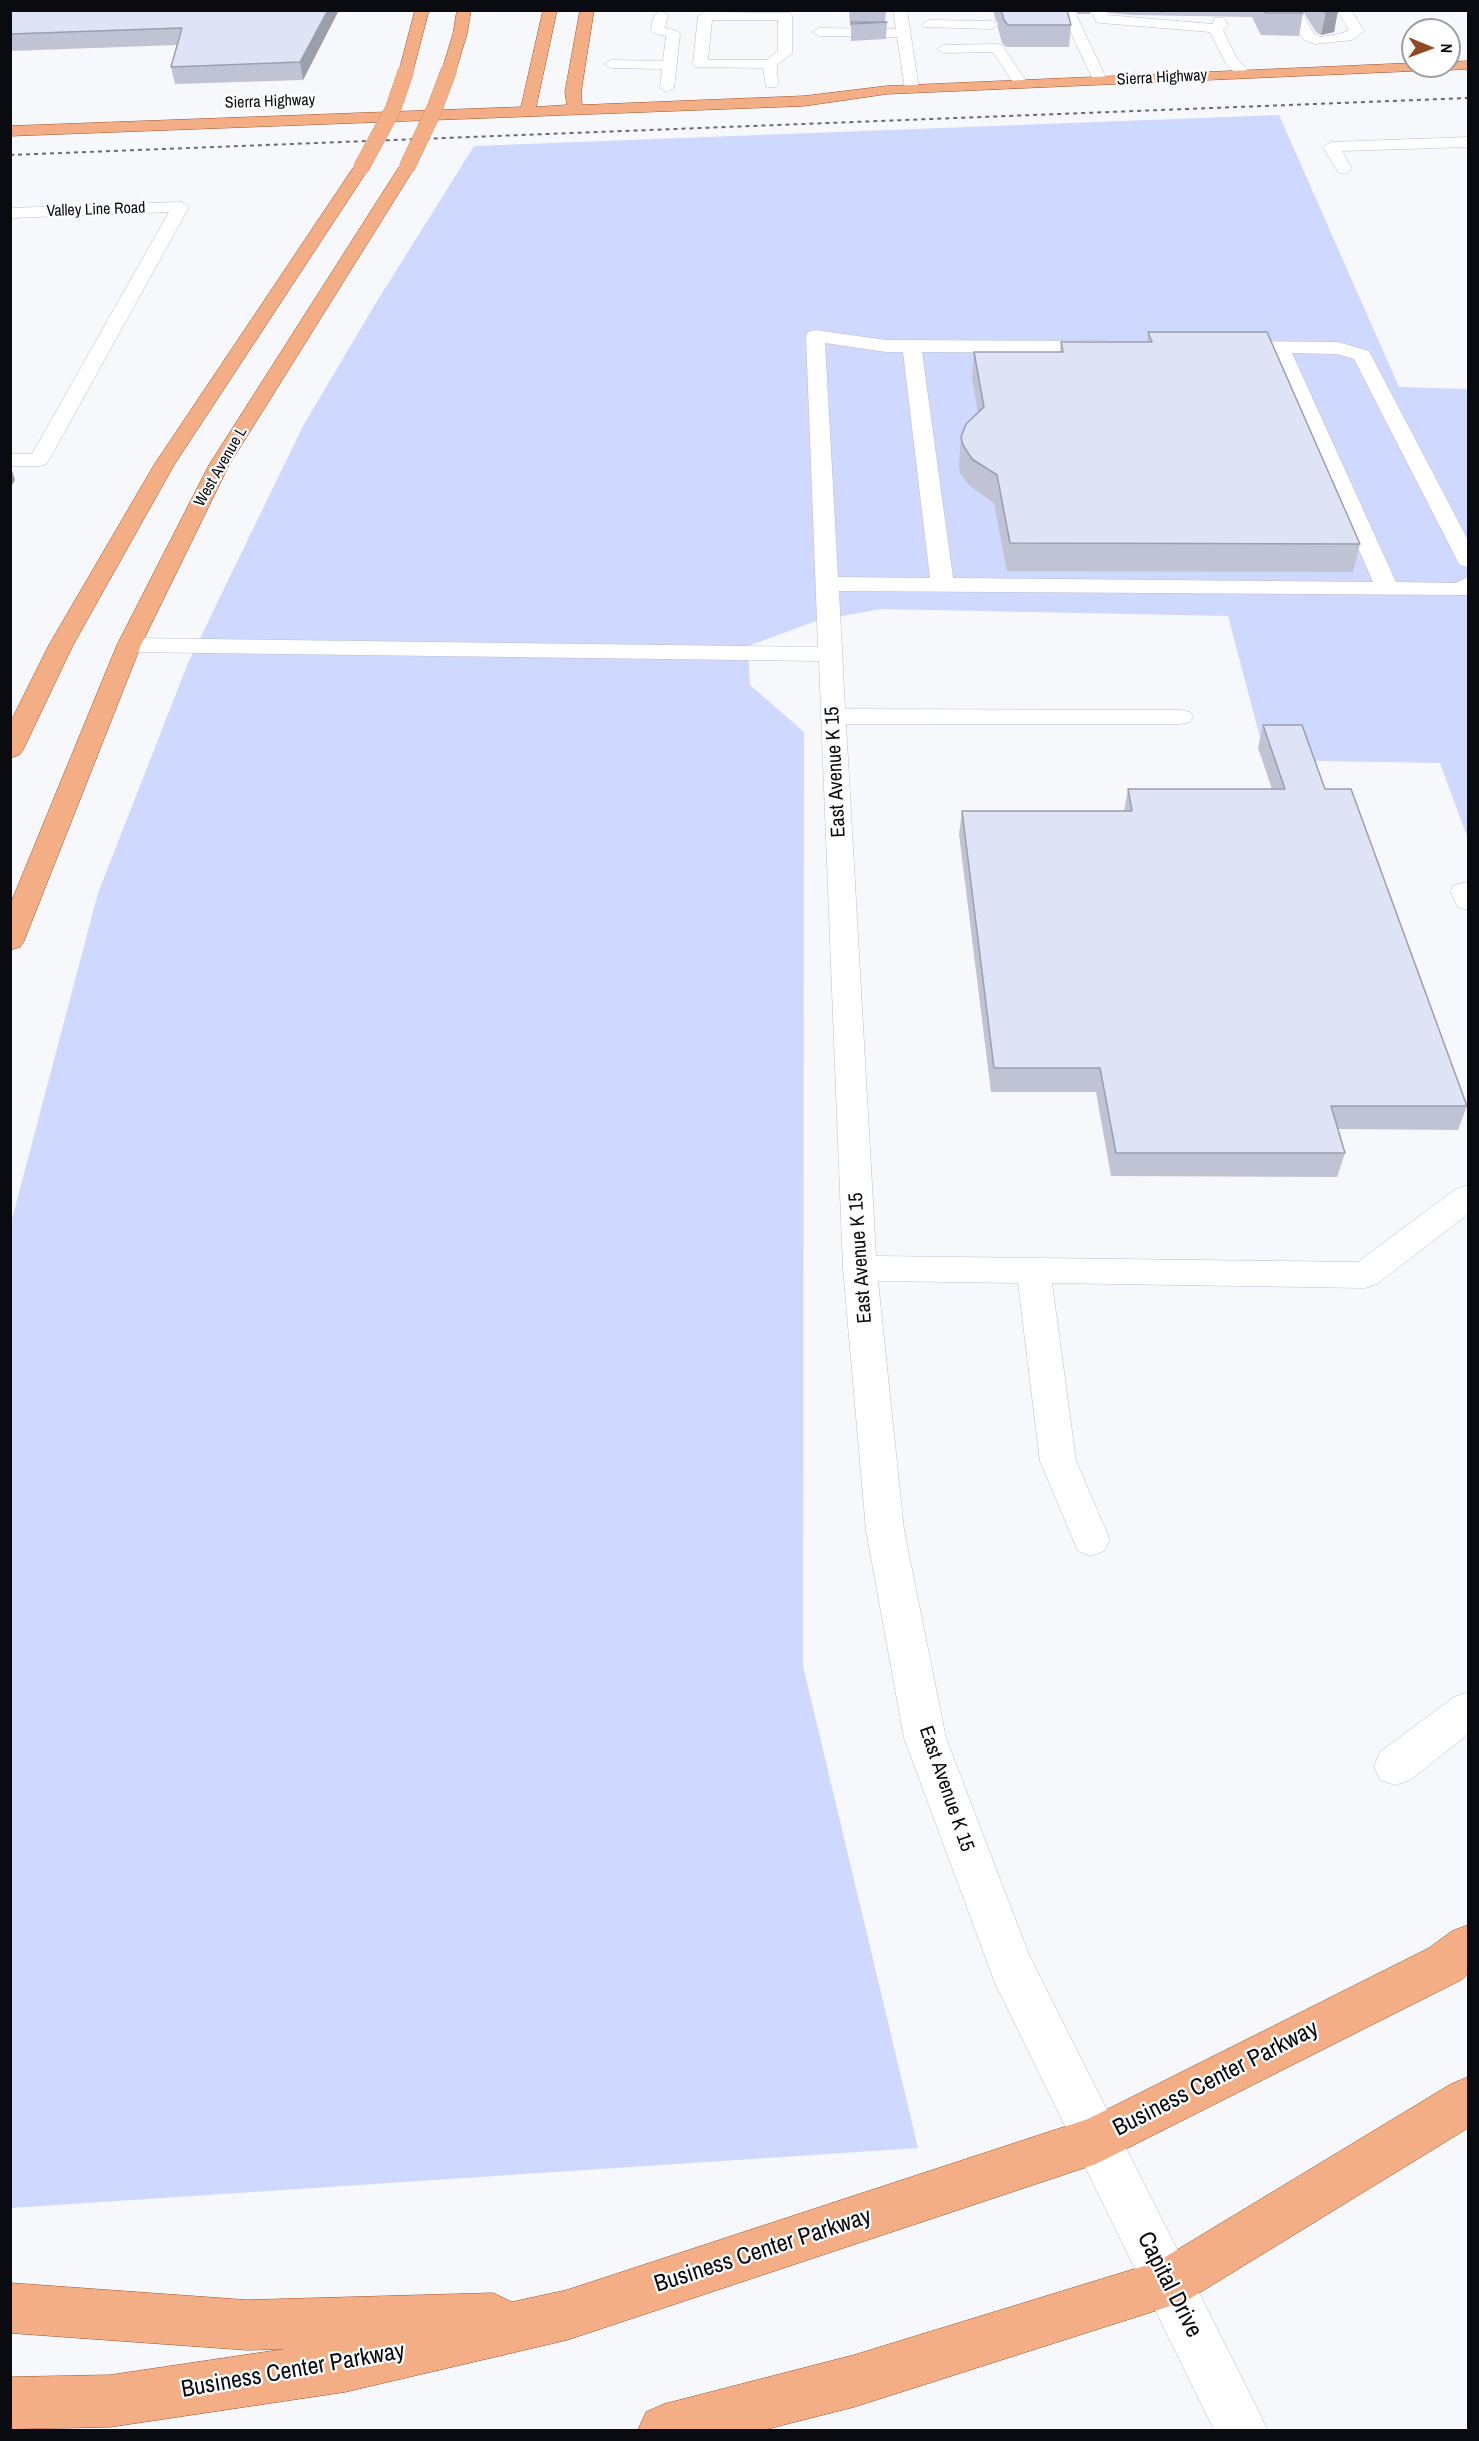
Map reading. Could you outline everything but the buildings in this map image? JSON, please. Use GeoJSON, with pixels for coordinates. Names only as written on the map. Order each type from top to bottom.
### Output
{"type":"FeatureCollection","features":[{"type":"Feature","properties":{"kind":"main road"},"geometry":{"type":"LineString","coordinates":[[10,750],[61,645],[164,465],[361,168],[393,109],[422,10]]}},
{"type":"Feature","properties":{"kind":"main road","name":"West Avenue L"},"geometry":{"type":"LineString","coordinates":[[10,941],[129,645],[219,465],[407,167],[434,110],[449,70],[460,34],[464,10]]}},
{"type":"Feature","properties":{"kind":"main road"},"geometry":{"type":"LineString","coordinates":[[527,113],[525,93],[550,10]]}},
{"type":"Feature","properties":{"kind":"main road"},"geometry":{"type":"LineString","coordinates":[[575,111],[568,92],[587,10]]}},
{"type":"Feature","properties":{"kind":"main road","name":"Sierra Highway"},"geometry":{"type":"LineString","coordinates":[[10,131],[804,101],[912,88],[1401,67]]}},
{"type":"Feature","properties":{"kind":"main road","name":"Sierra Highway"},"geometry":{"type":"LineString","coordinates":[[816,85],[887,90]]}},
{"type":"Feature","properties":{"kind":"main road"},"geometry":{"type":"LineString","coordinates":[[525,93],[568,92]]}},
{"type":"Feature","properties":{"kind":"main road"},"geometry":{"type":"LineString","coordinates":[[384,98],[453,96]]}},
{"type":"Feature","properties":{"kind":"main road","name":"Business Center Parkway"},"geometry":{"type":"LineString","coordinates":[[10,2403],[110,2401],[345,2366],[567,2315],[1096,2140],[1445,1964],[1468,1947]]}},
{"type":"Feature","properties":{"kind":"main road"},"geometry":{"type":"LineString","coordinates":[[664,2430],[854,2381],[1168,2283],[1468,2101]]}},
{"type":"Feature","properties":{"kind":"main road"},"geometry":{"type":"LineString","coordinates":[[10,2308],[247,2325],[567,2315]]}},
{"type":"Feature","properties":{"kind":"street"},"geometry":{"type":"LineString","coordinates":[[900,10],[912,88]]}},
{"type":"Feature","properties":{"kind":"street"},"geometry":{"type":"LineString","coordinates":[[1067,10],[1100,80]]}},
{"type":"Feature","properties":{"kind":"street"},"geometry":{"type":"LineString","coordinates":[[1098,10],[1101,19],[1237,21]]}},
{"type":"Feature","properties":{"kind":"street"},"geometry":{"type":"LineString","coordinates":[[1293,10],[1309,37],[1320,41],[1347,37],[1357,31],[1344,10]]}},
{"type":"Feature","properties":{"kind":"street"},"geometry":{"type":"LineString","coordinates":[[789,13],[785,53],[770,64],[700,64],[705,16],[789,13]]}},
{"type":"Feature","properties":{"kind":"street"},"geometry":{"type":"LineString","coordinates":[[942,13],[989,16]]}},
{"type":"Feature","properties":{"kind":"street"},"geometry":{"type":"LineString","coordinates":[[661,15],[658,30],[674,34],[667,88]]}},
{"type":"Feature","properties":{"kind":"street"},"geometry":{"type":"LineString","coordinates":[[929,24],[989,16]]}},
{"type":"Feature","properties":{"kind":"street"},"geometry":{"type":"LineString","coordinates":[[989,16],[997,48],[1021,84]]}},
{"type":"Feature","properties":{"kind":"street"},"geometry":{"type":"LineString","coordinates":[[1217,19],[1231,61],[1244,74]]}},
{"type":"Feature","properties":{"kind":"street"},"geometry":{"type":"LineString","coordinates":[[819,32],[903,33]]}},
{"type":"Feature","properties":{"kind":"street"},"geometry":{"type":"LineString","coordinates":[[1320,41],[1338,69]]}},
{"type":"Feature","properties":{"kind":"street"},"geometry":{"type":"LineString","coordinates":[[944,49],[997,48]]}},
{"type":"Feature","properties":{"kind":"street"},"geometry":{"type":"LineString","coordinates":[[611,64],[669,65]]}},
{"type":"Feature","properties":{"kind":"street"},"geometry":{"type":"LineString","coordinates":[[770,64],[771,84]]}},
{"type":"Feature","properties":{"kind":"street"},"geometry":{"type":"LineString","coordinates":[[1344,169],[1331,147],[1468,142]]}},
{"type":"Feature","properties":{"kind":"street","name":"Valley Line Road"},"geometry":{"type":"LineString","coordinates":[[10,213],[181,207],[39,460],[10,460]]}},
{"type":"Feature","properties":{"kind":"street","name":"East Avenue K 15"},"geometry":{"type":"LineString","coordinates":[[912,346],[886,346],[815,336],[860,1268],[885,1530],[925,1738],[1011,1967],[1096,2140]]}},
{"type":"Feature","properties":{"kind":"street"},"geometry":{"type":"LineString","coordinates":[[942,585],[912,346],[1125,347]]}},
{"type":"Feature","properties":{"kind":"street"},"geometry":{"type":"LineString","coordinates":[[1208,347],[1338,348],[1362,355],[1468,560]]}},
{"type":"Feature","properties":{"kind":"street"},"geometry":{"type":"LineString","coordinates":[[1280,347],[1387,589]]}},
{"type":"Feature","properties":{"kind":"street"},"geometry":{"type":"LineString","coordinates":[[827,584],[1462,590],[1468,584]]}},
{"type":"Feature","properties":{"kind":"street"},"geometry":{"type":"LineString","coordinates":[[129,645],[831,654]]}},
{"type":"Feature","properties":{"kind":"street"},"geometry":{"type":"LineString","coordinates":[[833,716],[1181,717]]}},
{"type":"Feature","properties":{"kind":"street"},"geometry":{"type":"LineString","coordinates":[[1468,891],[1464,891],[1468,901]]}},
{"type":"Feature","properties":{"kind":"street"},"geometry":{"type":"LineString","coordinates":[[860,1268],[1365,1275],[1468,1197]]}},
{"type":"Feature","properties":{"kind":"street"},"geometry":{"type":"LineString","coordinates":[[1035,1272],[1058,1461],[1091,1540]]}},
{"type":"Feature","properties":{"kind":"street"},"geometry":{"type":"LineString","coordinates":[[1395,1766],[1468,1710]]}},
{"type":"Feature","properties":{"kind":"street","name":"Capital Drive"},"geometry":{"type":"LineString","coordinates":[[1096,2140],[1241,2430]]}},
{"type":"Feature","properties":{"kind":"shaded area"},"geometry":{"type":"Polygon","coordinates":[[[1279,115],[1399,387],[1468,389],[1468,839],[1440,763],[1266,760],[1228,616],[881,609],[816,621],[748,646],[750,685],[804,732],[803,1666],[918,2148],[11,2208],[11,1223],[98,893],[188,663],[303,426],[374,306],[474,146],[1279,115]]]}},
{"type":"Feature","properties":{"kind":"railway"},"geometry":{"type":"LineString","coordinates":[[10,155],[1468,98]]}}]}
